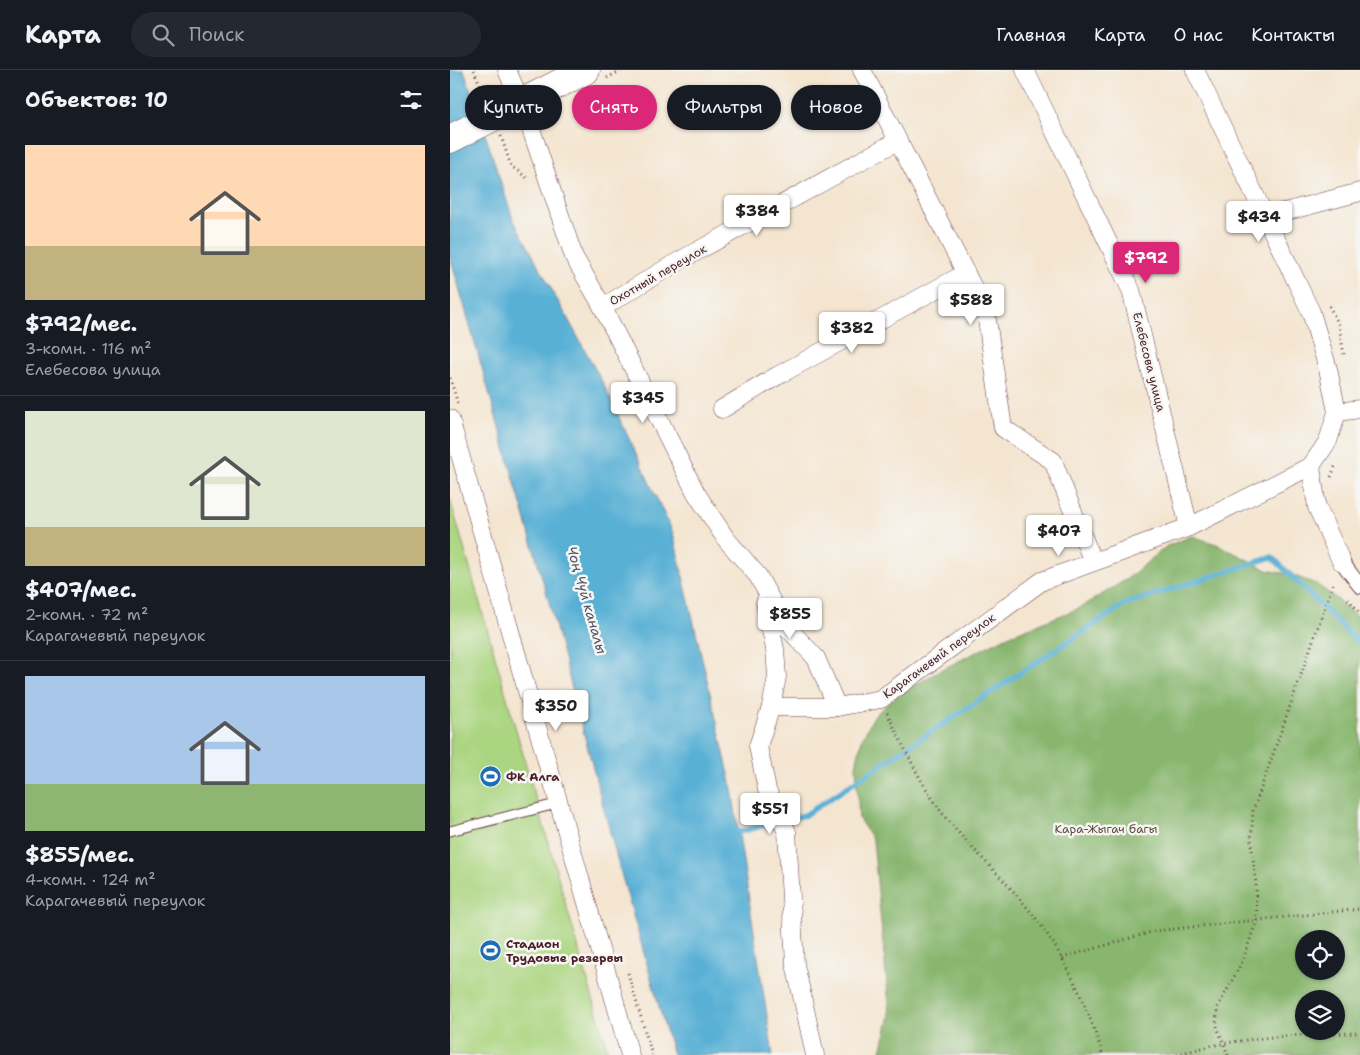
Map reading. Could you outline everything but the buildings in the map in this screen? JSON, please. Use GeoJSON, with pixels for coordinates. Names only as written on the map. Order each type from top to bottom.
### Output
{"type":"FeatureCollection","features":[{"type":"Feature","properties":{"kind":"main road"},"geometry":{"type":"LineString","coordinates":[[555,85],[586,70]]}},
{"type":"Feature","properties":{"kind":"main road"},"geometry":{"type":"LineString","coordinates":[[450,139],[466,130]]}},
{"type":"Feature","properties":{"kind":"street"},"geometry":{"type":"LineString","coordinates":[[504,85],[506,70]]}},
{"type":"Feature","properties":{"kind":"street"},"geometry":{"type":"LineString","coordinates":[[862,70],[986,314],[1003,428],[1053,461],[1093,562]]}},
{"type":"Feature","properties":{"kind":"street","name":"Елебесова улица"},"geometry":{"type":"LineString","coordinates":[[1025,70],[1131,290],[1189,527]]}},
{"type":"Feature","properties":{"kind":"street"},"geometry":{"type":"LineString","coordinates":[[1195,70],[1311,312],[1328,370],[1337,412],[1360,409]]}},
{"type":"Feature","properties":{"kind":"street"},"geometry":{"type":"LineString","coordinates":[[531,130],[574,258],[603,307],[696,493],[726,539],[758,576],[784,624],[816,658],[837,707]]}},
{"type":"Feature","properties":{"kind":"street","name":"Охотный переулок"},"geometry":{"type":"LineString","coordinates":[[603,307],[681,260],[897,141]]}},
{"type":"Feature","properties":{"kind":"street"},"geometry":{"type":"LineString","coordinates":[[1265,217],[1360,192]]}},
{"type":"Feature","properties":{"kind":"street"},"geometry":{"type":"LineString","coordinates":[[722,409],[777,376],[966,273]]}},
{"type":"Feature","properties":{"kind":"street","name":"Карагачевый переулок"},"geometry":{"type":"LineString","coordinates":[[771,707],[837,707],[880,699],[1042,581],[1189,527],[1310,466],[1328,440],[1337,412]]}},
{"type":"Feature","properties":{"kind":"street"},"geometry":{"type":"LineString","coordinates":[[450,419],[630,1055]]}},
{"type":"Feature","properties":{"kind":"street"},"geometry":{"type":"LineString","coordinates":[[1310,466],[1317,508],[1341,561],[1360,586]]}},
{"type":"Feature","properties":{"kind":"street"},"geometry":{"type":"LineString","coordinates":[[758,576],[775,649],[777,677],[771,707],[758,746],[767,790],[786,832],[796,964],[815,1055]]}},
{"type":"Feature","properties":{"kind":"lane"},"geometry":{"type":"LineString","coordinates":[[450,831],[560,803]]}},
{"type":"Feature","properties":{"kind":"path"},"geometry":{"type":"LineString","coordinates":[[474,70],[484,85]]}},
{"type":"Feature","properties":{"kind":"path"},"geometry":{"type":"LineString","coordinates":[[504,130],[511,166]]}},
{"type":"Feature","properties":{"kind":"path"},"geometry":{"type":"LineString","coordinates":[[1228,1055],[1222,1044],[1216,1024],[1218,1007],[1242,962],[1257,920],[1256,884],[1251,840],[1253,811],[1334,581]]}},
{"type":"Feature","properties":{"kind":"path"},"geometry":{"type":"LineString","coordinates":[[880,699],[909,758],[946,818],[1030,910],[1062,958],[1090,1017],[1103,1055]]}},
{"type":"Feature","properties":{"kind":"path"},"geometry":{"type":"LineString","coordinates":[[1062,958],[1155,931],[1360,909]]}},
{"type":"Feature","properties":{"kind":"path"},"geometry":{"type":"LineString","coordinates":[[1177,1055],[1222,1044],[1318,1034],[1360,1033]]}},
{"type":"Feature","properties":{"kind":"green space","name":"ФК Алга"},"geometry":{"type":"Polygon","coordinates":[[[450,499],[609,1055],[450,1055],[450,499]]]}},
{"type":"Feature","properties":{"kind":"green space","name":"Кара-Жыгач багы"},"geometry":{"type":"Polygon","coordinates":[[[1192,536],[1219,545],[1267,570],[1292,575],[1316,584],[1360,619],[1360,1055],[880,1055],[890,1016],[873,840],[859,819],[856,766],[862,739],[874,716],[894,698],[937,672],[1008,636],[1080,608],[1127,579],[1167,546],[1192,536]]]}},
{"type":"Feature","properties":{"kind":"water","name":"Чоң Чүй каналы"},"geometry":{"type":"Polygon","coordinates":[[[450,70],[464,70],[469,85],[465,85],[465,130],[484,130],[513,219],[603,383],[673,533],[731,783],[773,1055],[673,1055],[619,866],[549,602],[450,256],[450,70]]]}},
{"type":"Feature","properties":{"kind":"waterway"},"geometry":{"type":"LineString","coordinates":[[739,832],[805,815],[1125,604],[1272,557],[1360,644]]}},
{"type":"Feature","properties":{"kind":"place","name":"ФК Алга"},"geometry":{"type":"Point","coordinates":[490,777]}},
{"type":"Feature","properties":{"kind":"place","name":"Стадион Трудовые резервы"},"geometry":{"type":"Point","coordinates":[490,951]}}]}
